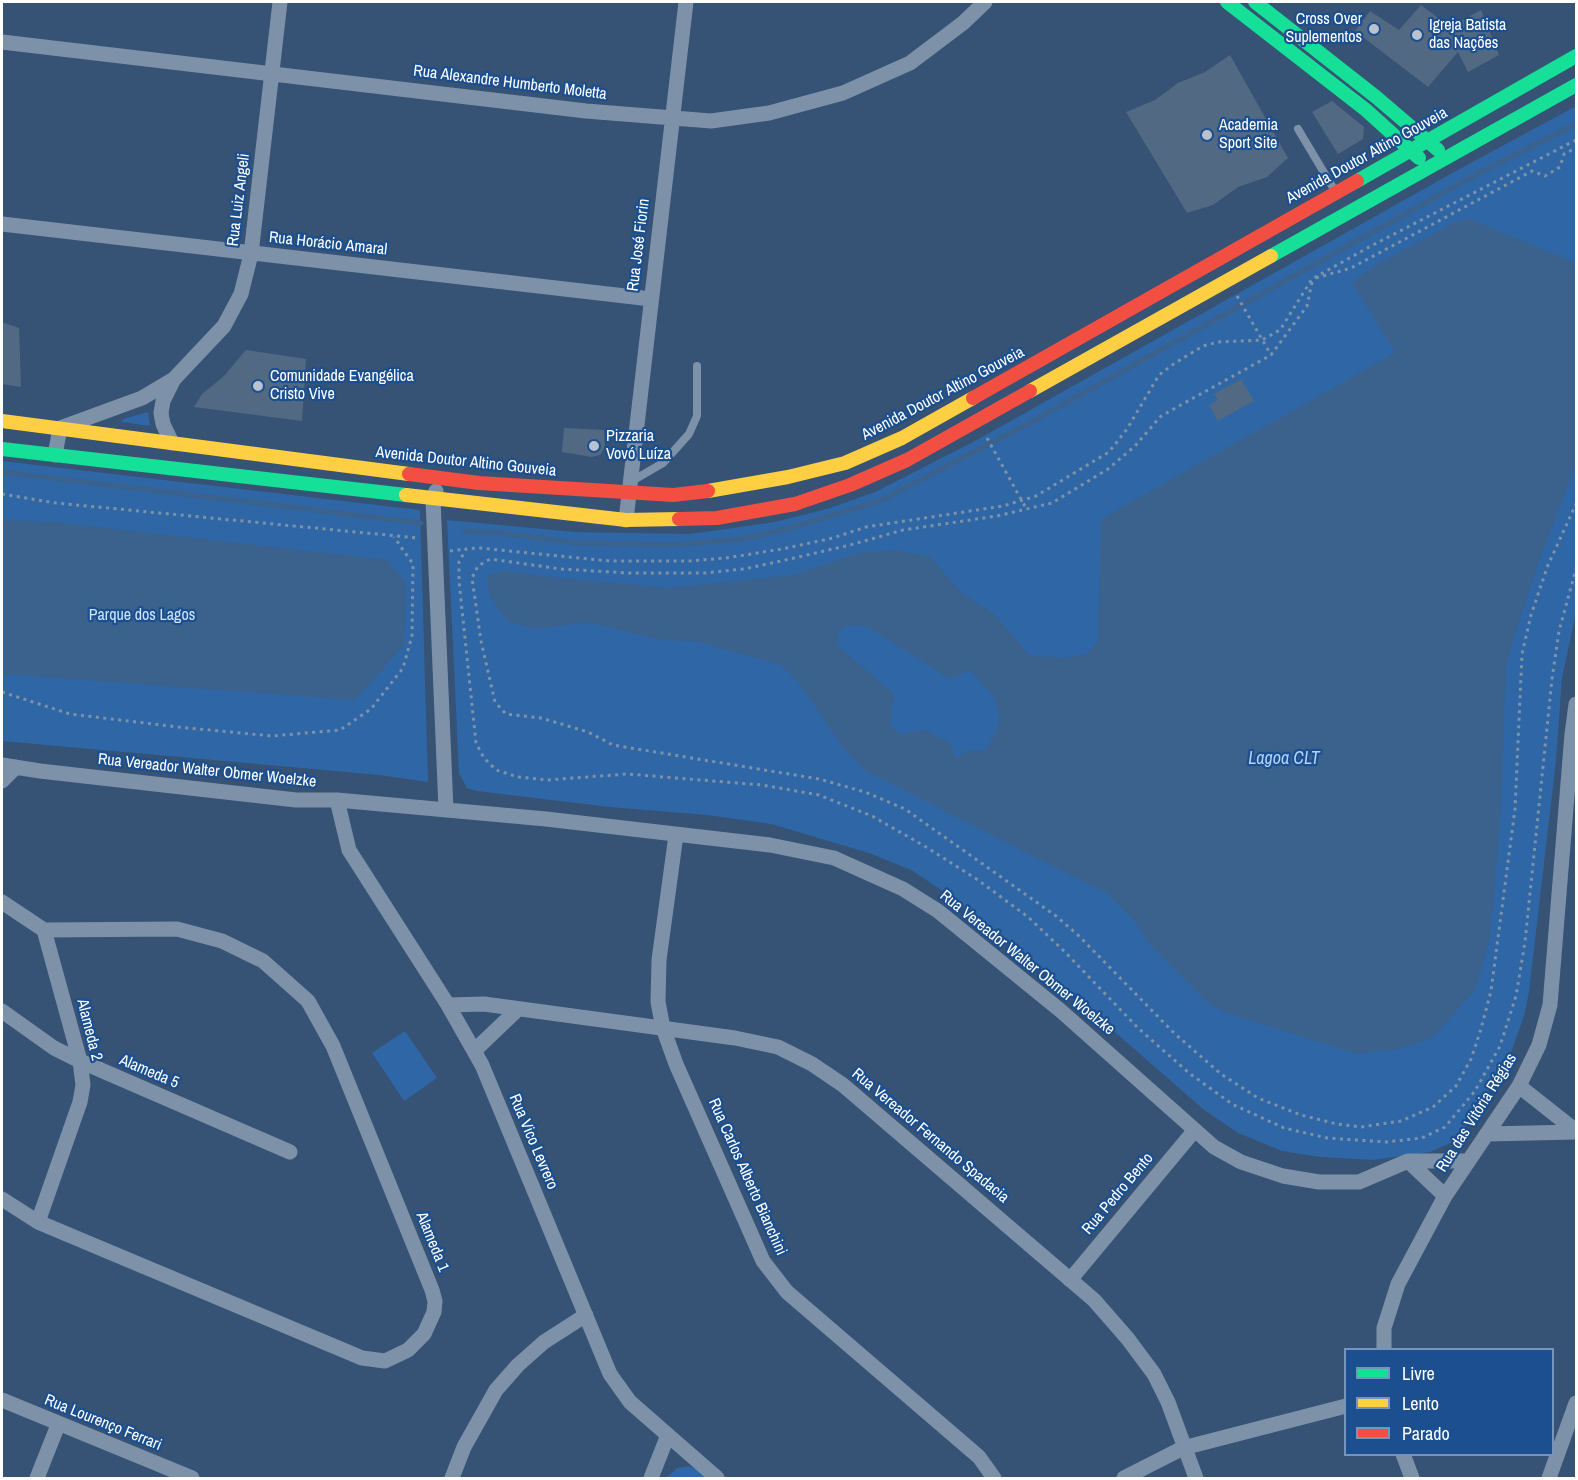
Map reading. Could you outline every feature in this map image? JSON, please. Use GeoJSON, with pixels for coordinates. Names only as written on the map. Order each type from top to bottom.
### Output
{"type":"FeatureCollection","features":[{"type":"Feature","properties":{"kind":"main road"},"geometry":{"type":"LineString","coordinates":[[1227,2],[1366,110],[1428,167]]}},
{"type":"Feature","properties":{"kind":"main road"},"geometry":{"type":"LineString","coordinates":[[1255,2],[1376,97],[1446,157]]}},
{"type":"Feature","properties":{"kind":"main road","name":"Avenida Doutor Altino Gouveia"},"geometry":{"type":"LineString","coordinates":[[2,421],[479,483],[631,487],[673,495],[717,490],[788,477],[845,463],[902,438],[1576,56]]}},
{"type":"Feature","properties":{"kind":"main road"},"geometry":{"type":"LineString","coordinates":[[2,449],[626,520],[717,518],[795,504],[850,485],[907,460],[1576,85]]}},
{"type":"Feature","properties":{"kind":"main road"},"geometry":{"type":"LineString","coordinates":[[1201,270],[1213,288]]}},
{"type":"Feature","properties":{"kind":"street","name":"Rua Luiz Angeli"},"geometry":{"type":"LineString","coordinates":[[172,442],[163,424],[161,413],[163,401],[174,380],[224,326],[241,294],[251,254],[280,2]]}},
{"type":"Feature","properties":{"kind":"street","name":"Rua José Fiorin"},"geometry":{"type":"LineString","coordinates":[[626,520],[686,2]]}},
{"type":"Feature","properties":{"kind":"street","name":"Rua Alexandre Humberto Moletta"},"geometry":{"type":"LineString","coordinates":[[2,42],[586,111],[711,121],[769,113],[843,93],[910,63],[963,23],[985,2]]}},
{"type":"Feature","properties":{"kind":"street","name":"Rua Horácio Amaral"},"geometry":{"type":"LineString","coordinates":[[2,224],[651,299]]}},
{"type":"Feature","properties":{"kind":"street","name":"Rua Luiz Angeli"},"geometry":{"type":"LineString","coordinates":[[60,428],[142,398],[174,380]]}},
{"type":"Feature","properties":{"kind":"street"},"geometry":{"type":"LineString","coordinates":[[55,455],[60,428]]}},
{"type":"Feature","properties":{"kind":"street"},"geometry":{"type":"LineString","coordinates":[[446,810],[433,499],[437,491],[445,485],[466,487],[479,483]]}},
{"type":"Feature","properties":{"kind":"street","name":"Rua das Vitória Régias"},"geometry":{"type":"LineString","coordinates":[[1384,1348],[1384,1328],[1398,1284],[1445,1196],[1519,1086],[1539,1045],[1550,1005],[1576,704]]}},
{"type":"Feature","properties":{"kind":"street"},"geometry":{"type":"LineString","coordinates":[[2,781],[9,766]]}},
{"type":"Feature","properties":{"kind":"street","name":"Rua Vereador Walter Obmer Woelzke"},"geometry":{"type":"LineString","coordinates":[[9,766],[296,800],[336,800],[546,819],[770,845],[834,858],[903,889],[938,911],[1061,1011],[1214,1148],[1241,1162],[1283,1176],[1319,1182],[1359,1182],[1408,1161],[1468,1161]]}},
{"type":"Feature","properties":{"kind":"street","name":"Rua Vico Levrero"},"geometry":{"type":"LineString","coordinates":[[336,800],[349,850],[448,1005],[482,1065],[610,1374],[630,1402],[717,1479]]}},
{"type":"Feature","properties":{"kind":"street"},"geometry":{"type":"LineString","coordinates":[[1564,829],[1576,805]]}},
{"type":"Feature","properties":{"kind":"street","name":"Rua Carlos Alberto Bianchini"},"geometry":{"type":"LineString","coordinates":[[676,835],[659,960],[658,1002],[663,1028],[676,1064],[763,1261],[788,1292],[979,1457],[994,1479]]}},
{"type":"Feature","properties":{"kind":"street"},"geometry":{"type":"LineString","coordinates":[[2,902],[45,930]]}},
{"type":"Feature","properties":{"kind":"street","name":"Alameda 1"},"geometry":{"type":"LineString","coordinates":[[2,1199],[38,1221],[362,1358],[385,1360],[408,1350],[424,1334],[434,1312],[435,1301],[432,1290],[333,1046],[308,1001],[263,962],[222,941],[177,929],[45,930]]}},
{"type":"Feature","properties":{"kind":"street","name":"Alameda 2"},"geometry":{"type":"LineString","coordinates":[[38,1221],[80,1102],[83,1084],[80,1061],[45,930]]}},
{"type":"Feature","properties":{"kind":"street","name":"Rua Vereador Fernando Spadacia"},"geometry":{"type":"LineString","coordinates":[[448,1005],[484,1004],[735,1038],[778,1047],[812,1064],[843,1085],[1094,1300],[1128,1339],[1154,1374],[1168,1402],[1196,1479]]}},
{"type":"Feature","properties":{"kind":"street"},"geometry":{"type":"LineString","coordinates":[[474,1051],[517,1010]]}},
{"type":"Feature","properties":{"kind":"street","name":"Alameda 5"},"geometry":{"type":"LineString","coordinates":[[2,1011],[54,1048],[80,1061],[290,1152]]}},
{"type":"Feature","properties":{"kind":"street"},"geometry":{"type":"LineString","coordinates":[[1519,1086],[1576,1132]]}},
{"type":"Feature","properties":{"kind":"street","name":"Rua Pedro Bento"},"geometry":{"type":"LineString","coordinates":[[1070,1280],[1194,1131]]}},
{"type":"Feature","properties":{"kind":"street"},"geometry":{"type":"LineString","coordinates":[[1487,1134],[1576,1132]]}},
{"type":"Feature","properties":{"kind":"street"},"geometry":{"type":"LineString","coordinates":[[1408,1161],[1445,1196]]}},
{"type":"Feature","properties":{"kind":"street"},"geometry":{"type":"LineString","coordinates":[[452,1479],[464,1447],[496,1390],[518,1365],[544,1342],[586,1315]]}},
{"type":"Feature","properties":{"kind":"street","name":"Rua Lourenço Ferrari"},"geometry":{"type":"LineString","coordinates":[[2,1400],[192,1479]]}},
{"type":"Feature","properties":{"kind":"street"},"geometry":{"type":"LineString","coordinates":[[1549,1479],[1576,1403]]}},
{"type":"Feature","properties":{"kind":"street"},"geometry":{"type":"LineString","coordinates":[[1124,1479],[1183,1448],[1344,1407]]}},
{"type":"Feature","properties":{"kind":"street"},"geometry":{"type":"LineString","coordinates":[[37,1479],[58,1425]]}},
{"type":"Feature","properties":{"kind":"street"},"geometry":{"type":"LineString","coordinates":[[651,1479],[668,1435]]}},
{"type":"Feature","properties":{"kind":"street"},"geometry":{"type":"LineString","coordinates":[[1403,1456],[1412,1479]]}},
{"type":"Feature","properties":{"kind":"lane"},"geometry":{"type":"LineString","coordinates":[[1298,129],[1336,192]]}},
{"type":"Feature","properties":{"kind":"lane"},"geometry":{"type":"LineString","coordinates":[[631,487],[663,463],[689,435],[698,417],[697,366]]}},
{"type":"Feature","properties":{"kind":"path"},"geometry":{"type":"LineString","coordinates":[[1576,140],[1312,279],[1280,330],[1262,340],[1218,342],[1203,346],[1175,363],[1159,375],[1127,429],[1109,452],[1036,496],[1003,506],[866,527],[833,538],[782,549],[689,561],[610,561],[479,548],[466,549],[459,562],[459,581],[476,743],[484,758],[496,770],[518,777],[547,780],[627,774],[762,785],[819,795],[872,816],[978,880],[1028,917],[1138,1028],[1189,1074],[1232,1104],[1284,1128],[1327,1138],[1386,1142],[1422,1138],[1445,1127],[1475,1092],[1500,1046],[1516,996],[1525,942],[1553,669],[1559,631],[1576,569]]}},
{"type":"Feature","properties":{"kind":"path"},"geometry":{"type":"LineString","coordinates":[[1312,279],[1351,268],[1532,171],[1545,176],[1560,167],[1564,154],[1576,148]]}},
{"type":"Feature","properties":{"kind":"path"},"geometry":{"type":"LineString","coordinates":[[1312,279],[1307,306],[1270,355],[1161,416],[1136,446],[1108,469],[1052,504],[903,530],[814,554],[744,569],[705,573],[629,573],[561,569],[490,559],[478,566],[472,578],[481,641],[495,702],[507,714],[541,718],[588,732],[614,745],[819,779],[865,792],[905,809],[1056,916],[1079,936],[1174,1033],[1221,1074],[1258,1098],[1300,1115],[1361,1127],[1401,1121],[1433,1107],[1456,1086],[1471,1059],[1491,991],[1515,809],[1522,654],[1531,615],[1548,566],[1576,504]]}},
{"type":"Feature","properties":{"kind":"path"},"geometry":{"type":"LineString","coordinates":[[1241,302],[1270,355]]}},
{"type":"Feature","properties":{"kind":"path"},"geometry":{"type":"LineString","coordinates":[[989,441],[1027,510]]}},
{"type":"Feature","properties":{"kind":"path"},"geometry":{"type":"LineString","coordinates":[[2,494],[56,503],[394,537],[435,538]]}},
{"type":"Feature","properties":{"kind":"path"},"geometry":{"type":"LineString","coordinates":[[2,692],[70,714],[178,727],[272,736],[340,730],[371,709],[403,668],[412,636],[413,564],[394,537]]}},
{"type":"Feature","properties":{"kind":"green space"},"geometry":{"type":"Polygon","coordinates":[[[1576,106],[1576,613],[1562,678],[1556,761],[1529,992],[1524,1016],[1509,1058],[1482,1104],[1455,1141],[1430,1152],[1373,1160],[1320,1157],[1282,1151],[1238,1133],[1203,1109],[1062,986],[946,893],[911,870],[869,853],[771,824],[707,815],[609,807],[467,788],[459,773],[447,520],[575,532],[690,534],[775,522],[830,508],[875,492],[975,441],[1576,106]]]}},
{"type":"Feature","properties":{"kind":"green space"},"geometry":{"type":"Polygon","coordinates":[[[148,412],[150,426],[121,422],[123,419],[148,412]]]}},
{"type":"Feature","properties":{"kind":"green space","name":"Parque dos Lagos"},"geometry":{"type":"Polygon","coordinates":[[[2,461],[420,510],[428,782],[379,775],[2,741],[2,461]]]}},
{"type":"Feature","properties":{"kind":"green space"},"geometry":{"type":"Polygon","coordinates":[[[405,1031],[437,1078],[404,1101],[372,1053],[405,1031]]]}},
{"type":"Feature","properties":{"kind":"green space"},"geometry":{"type":"Polygon","coordinates":[[[689,1466],[709,1478],[666,1478],[677,1468],[689,1466]]]}},
{"type":"Feature","properties":{"kind":"water","name":"Lagoa CLT"},"geometry":{"type":"Polygon","coordinates":[[[1469,219],[1576,263],[1576,466],[1540,558],[1506,666],[1500,827],[1490,937],[1476,989],[1433,1037],[1400,1049],[1357,1054],[1230,1014],[1209,1004],[1149,944],[1135,921],[1108,894],[866,771],[844,749],[799,683],[781,665],[696,641],[662,640],[586,622],[537,629],[507,621],[490,596],[487,576],[502,571],[670,588],[794,575],[859,553],[894,550],[930,557],[962,593],[993,613],[1029,655],[1064,658],[1087,654],[1098,641],[1101,519],[1393,354],[1395,352],[1352,282],[1376,265],[1455,222],[1469,219]],[[849,625],[839,631],[838,646],[894,694],[890,724],[899,734],[925,730],[951,744],[955,758],[970,750],[986,750],[1000,719],[995,699],[970,670],[950,679],[868,627],[849,625]]]}},
{"type":"Feature","properties":{"kind":"water","name":"Parque dos Lagos"},"geometry":{"type":"Polygon","coordinates":[[[2,520],[53,522],[387,560],[406,583],[404,645],[355,700],[2,674],[2,520]]]}},
{"type":"Feature","properties":{"kind":"building"},"geometry":{"type":"Polygon","coordinates":[[[1421,5],[1450,27],[1481,10],[1499,55],[1468,72],[1458,52],[1428,87],[1355,31],[1370,11],[1399,30],[1421,5]]]}},
{"type":"Feature","properties":{"kind":"building","name":"Academia Sport Site"},"geometry":{"type":"Polygon","coordinates":[[[1230,55],[1288,158],[1267,177],[1238,187],[1213,205],[1187,213],[1126,112],[1155,100],[1178,83],[1205,72],[1230,55]]]}},
{"type":"Feature","properties":{"kind":"building"},"geometry":{"type":"Polygon","coordinates":[[[1332,101],[1364,127],[1363,139],[1338,154],[1312,112],[1332,101]]]}},
{"type":"Feature","properties":{"kind":"building"},"geometry":{"type":"Polygon","coordinates":[[[2,322],[19,328],[21,387],[2,384],[2,322]]]}},
{"type":"Feature","properties":{"kind":"building","name":"Comunidade Evangélica Cristo Vive"},"geometry":{"type":"Polygon","coordinates":[[[246,350],[306,359],[302,421],[194,407],[202,394],[223,377],[246,350]]]}},
{"type":"Feature","properties":{"kind":"building"},"geometry":{"type":"Polygon","coordinates":[[[1241,379],[1254,401],[1218,421],[1209,405],[1218,400],[1214,394],[1241,379]]]}},
{"type":"Feature","properties":{"kind":"building"},"geometry":{"type":"Polygon","coordinates":[[[564,428],[604,430],[605,447],[600,455],[592,457],[562,452],[564,428]]]}},
{"type":"Feature","properties":{"kind":"waterway"},"geometry":{"type":"LineString","coordinates":[[465,531],[578,543],[674,545],[743,539],[794,527],[880,501],[1026,425],[1479,173],[1576,124]]}},
{"type":"Feature","properties":{"kind":"waterway"},"geometry":{"type":"LineString","coordinates":[[2,472],[421,523]]}},
{"type":"Feature","properties":{"kind":"traffic: fast"},"geometry":{"type":"LineString","coordinates":[[1227,2],[1366,110],[1419,158]]}},
{"type":"Feature","properties":{"kind":"traffic: fast"},"geometry":{"type":"LineString","coordinates":[[1255,2],[1376,97],[1438,150]]}},
{"type":"Feature","properties":{"kind":"traffic: fast"},"geometry":{"type":"LineString","coordinates":[[1357,181],[1576,56]]}},
{"type":"Feature","properties":{"kind":"traffic: fast"},"geometry":{"type":"LineString","coordinates":[[1271,256],[1576,85]]}},
{"type":"Feature","properties":{"kind":"traffic: fast"},"geometry":{"type":"LineString","coordinates":[[2,449],[406,495]]}},
{"type":"Feature","properties":{"kind":"traffic: slow"},"geometry":{"type":"LineString","coordinates":[[1030,391],[1271,256]]}},
{"type":"Feature","properties":{"kind":"traffic: slow"},"geometry":{"type":"LineString","coordinates":[[708,491],[788,477],[845,463],[902,438],[973,398]]}},
{"type":"Feature","properties":{"kind":"traffic: slow"},"geometry":{"type":"LineString","coordinates":[[2,421],[409,474]]}},
{"type":"Feature","properties":{"kind":"traffic: slow"},"geometry":{"type":"LineString","coordinates":[[406,495],[626,520],[679,519]]}},
{"type":"Feature","properties":{"kind":"traffic: jam"},"geometry":{"type":"LineString","coordinates":[[973,398],[1357,181]]}},
{"type":"Feature","properties":{"kind":"traffic: jam"},"geometry":{"type":"LineString","coordinates":[[679,519],[717,518],[795,504],[850,485],[907,460],[1030,391]]}},
{"type":"Feature","properties":{"kind":"traffic: jam"},"geometry":{"type":"LineString","coordinates":[[409,474],[479,483],[673,495],[708,491]]}},
{"type":"Feature","properties":{"kind":"place","name":"Cross Over Suplementos"},"geometry":{"type":"Point","coordinates":[1374,29]}},
{"type":"Feature","properties":{"kind":"place","name":"Igreja Batista das Nações"},"geometry":{"type":"Point","coordinates":[1417,35]}},
{"type":"Feature","properties":{"kind":"place","name":"Academia Sport Site"},"geometry":{"type":"Point","coordinates":[1207,135]}},
{"type":"Feature","properties":{"kind":"place","name":"Comunidade Evangélica Cristo Vive"},"geometry":{"type":"Point","coordinates":[258,386]}},
{"type":"Feature","properties":{"kind":"place","name":"Pizzaria Vovó Luíza"},"geometry":{"type":"Point","coordinates":[594,446]}}]}
